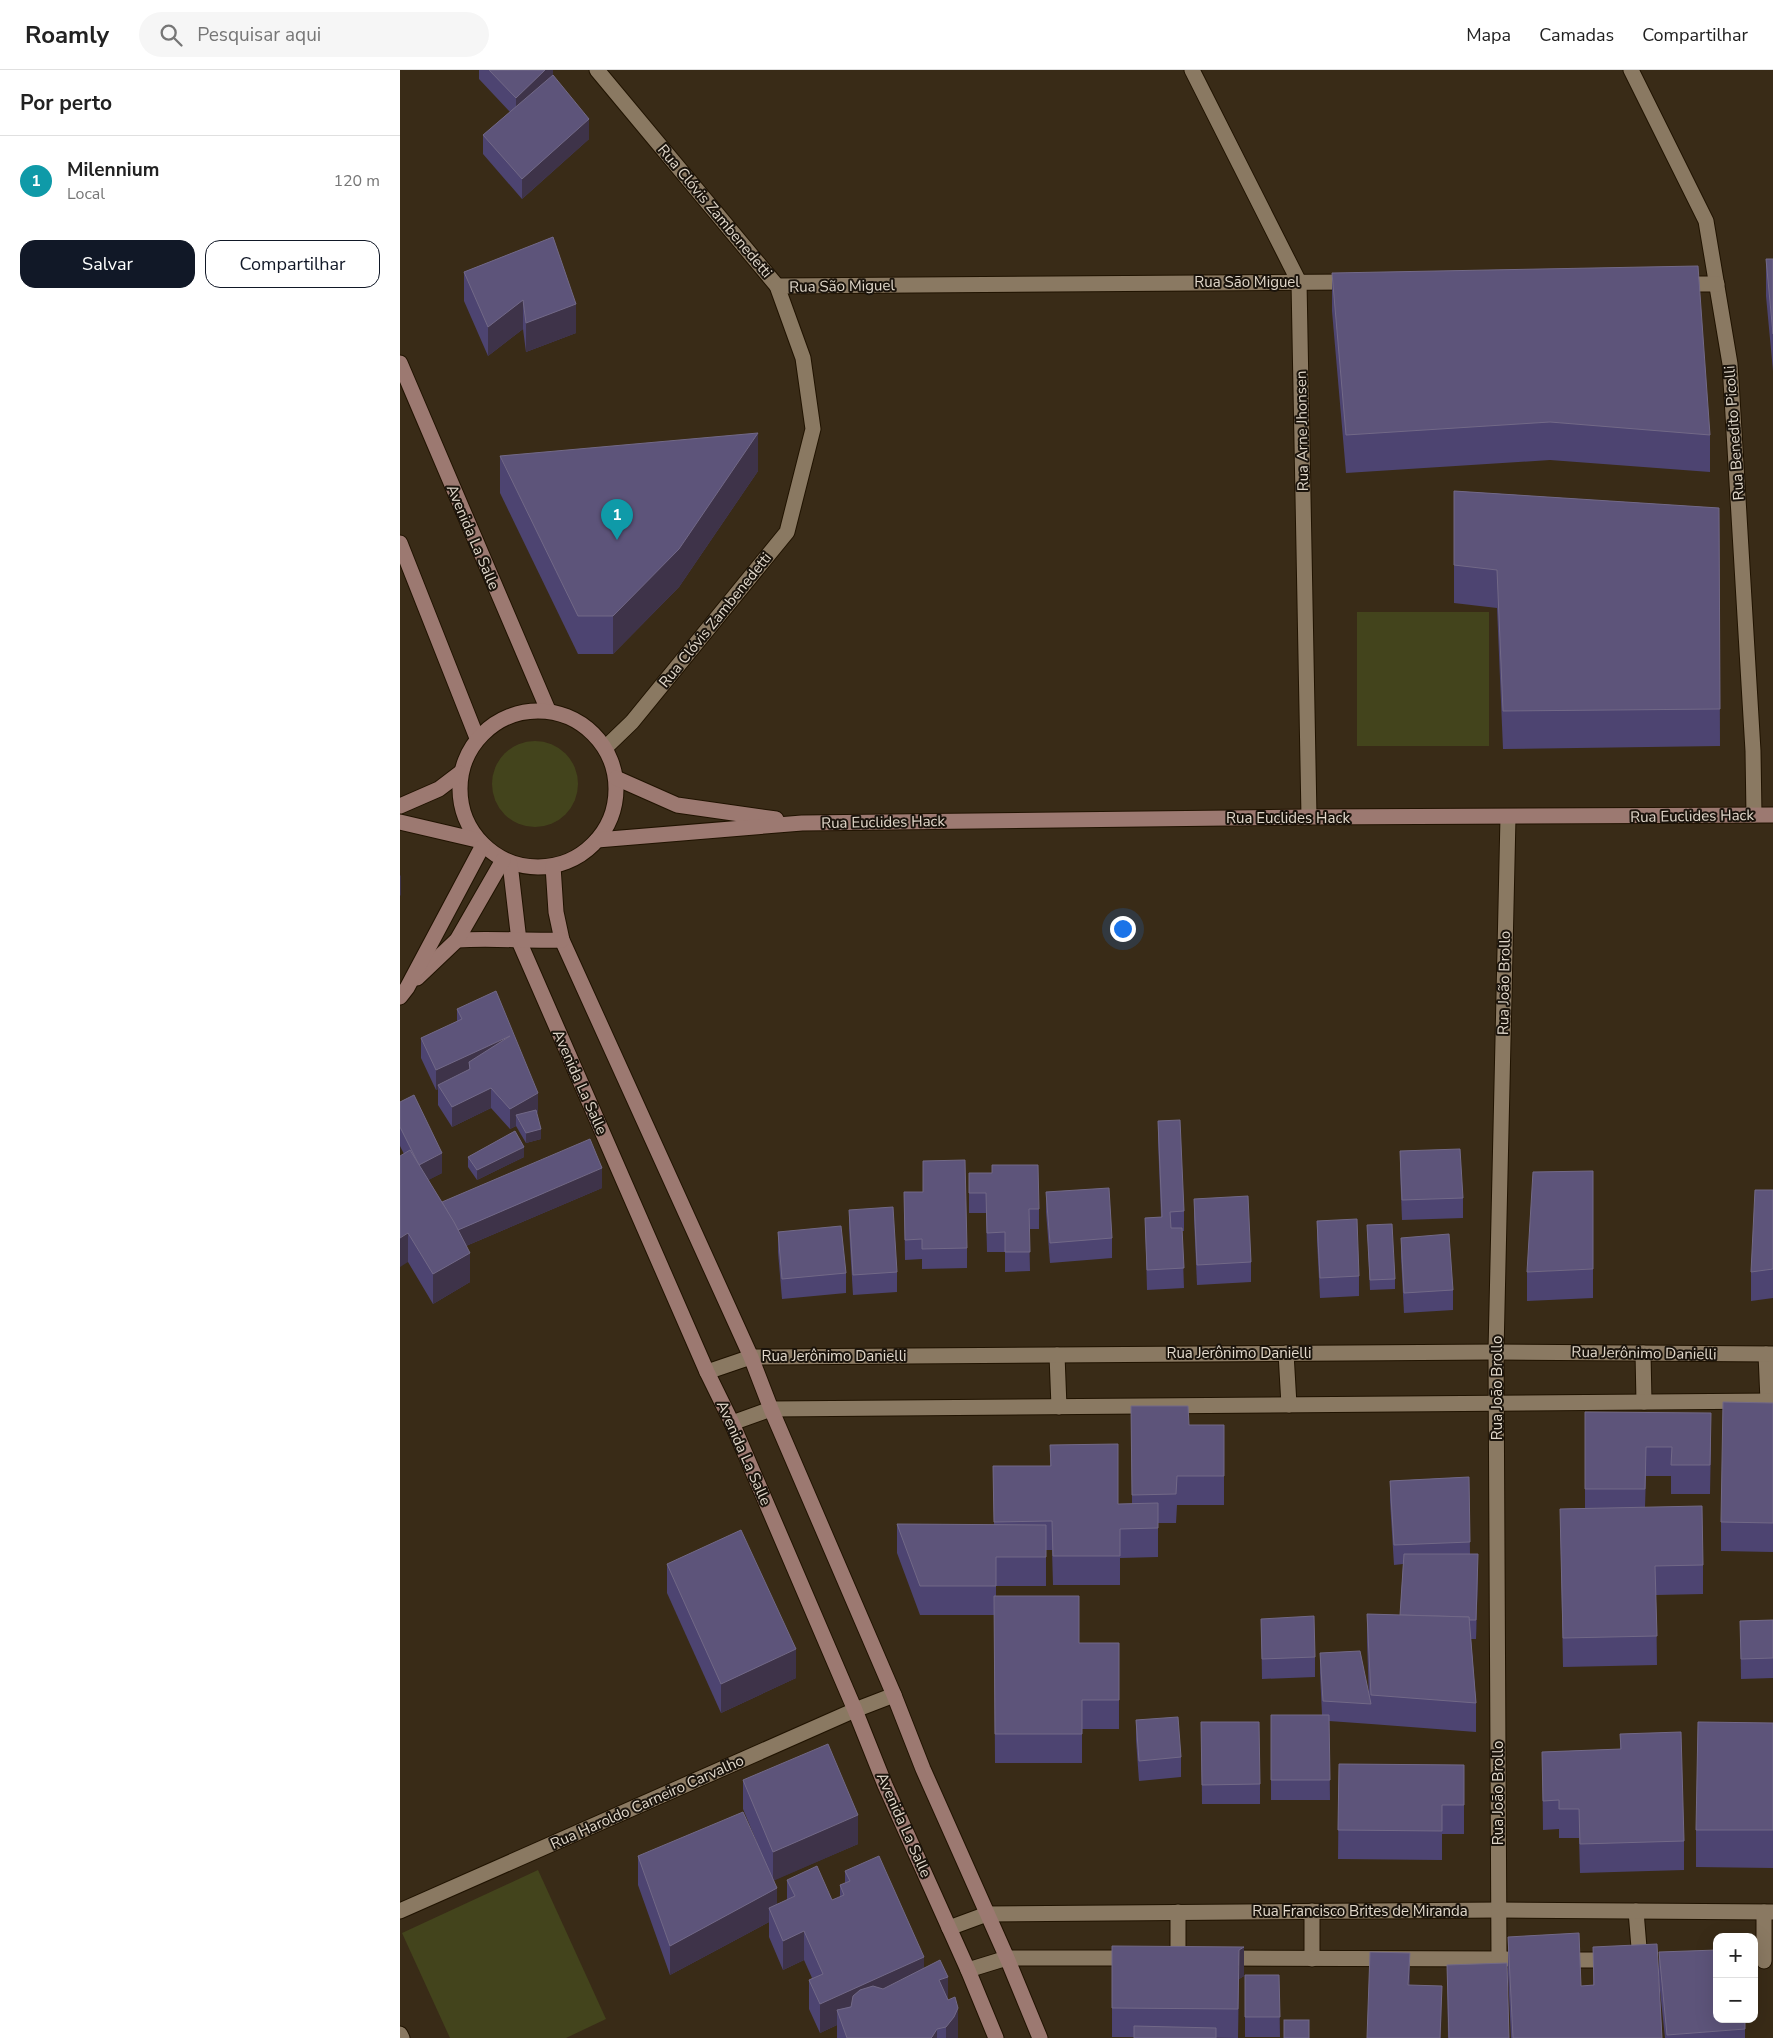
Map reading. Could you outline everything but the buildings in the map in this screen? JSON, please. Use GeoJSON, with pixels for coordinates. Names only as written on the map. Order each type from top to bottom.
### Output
{"type":"FeatureCollection","features":[{"type":"Feature","properties":{"kind":"main road","name":"Avenida La Salle"},"geometry":{"type":"LineString","coordinates":[[401,372],[548,710]]}},
{"type":"Feature","properties":{"kind":"main road"},"geometry":{"type":"LineString","coordinates":[[400,544],[477,738]]}},
{"type":"Feature","properties":{"kind":"main road"},"geometry":{"type":"LineString","coordinates":[[400,806],[439,789],[460,773],[477,738],[509,714],[548,710],[578,720],[605,748],[611,758],[616,778],[614,811],[597,840],[577,857],[553,866],[528,866],[506,862],[480,843],[400,822]]}},
{"type":"Feature","properties":{"kind":"main road"},"geometry":{"type":"LineString","coordinates":[[460,773],[463,812],[480,843]]}},
{"type":"Feature","properties":{"kind":"main road","name":"Rua Euclides Hack"},"geometry":{"type":"LineString","coordinates":[[616,778],[677,805],[802,823]]}},
{"type":"Feature","properties":{"kind":"main road","name":"Rua Euclides Hack"},"geometry":{"type":"LineString","coordinates":[[597,840],[802,823],[1308,817],[1773,815]]}},
{"type":"Feature","properties":{"kind":"main road"},"geometry":{"type":"LineString","coordinates":[[403,993],[480,843]]}},
{"type":"Feature","properties":{"kind":"main road"},"geometry":{"type":"LineString","coordinates":[[403,993],[457,940],[506,862]]}},
{"type":"Feature","properties":{"kind":"main road","name":"Avenida La Salle"},"geometry":{"type":"LineString","coordinates":[[506,862],[519,941],[707,1372],[732,1423],[855,1710],[885,1785],[968,1970],[996,2038]]}},
{"type":"Feature","properties":{"kind":"main road"},"geometry":{"type":"LineString","coordinates":[[553,866],[556,912],[562,940],[751,1356],[771,1409],[894,1695],[923,1769],[1007,1958],[1040,2038]]}},
{"type":"Feature","properties":{"kind":"main road"},"geometry":{"type":"LineString","coordinates":[[457,940],[486,938],[519,941],[562,940]]}},
{"type":"Feature","properties":{"kind":"street","name":"Rua Clóvis Zambenedetti"},"geometry":{"type":"LineString","coordinates":[[597,70],[778,286],[803,358],[813,428],[787,532],[632,722],[605,748]]}},
{"type":"Feature","properties":{"kind":"street","name":"Rua Arne Jhonsen"},"geometry":{"type":"LineString","coordinates":[[1192,70],[1299,282],[1308,817]]}},
{"type":"Feature","properties":{"kind":"street","name":"Rua Benedito Picolli"},"geometry":{"type":"LineString","coordinates":[[1631,70],[1706,221],[1717,284],[1730,364],[1753,751],[1754,815]]}},
{"type":"Feature","properties":{"kind":"street","name":"Rua São Miguel"},"geometry":{"type":"LineString","coordinates":[[778,286],[1364,282]]}},
{"type":"Feature","properties":{"kind":"street"},"geometry":{"type":"LineString","coordinates":[[1660,284],[1717,284]]}},
{"type":"Feature","properties":{"kind":"street","name":"Rua João Brollo"},"geometry":{"type":"LineString","coordinates":[[1499,1959],[1496,1352],[1508,817]]}},
{"type":"Feature","properties":{"kind":"street","name":"Rua Jerônimo Danielli"},"geometry":{"type":"LineString","coordinates":[[707,1372],[751,1356],[1496,1352],[1770,1354]]}},
{"type":"Feature","properties":{"kind":"street"},"geometry":{"type":"LineString","coordinates":[[1286,1353],[1289,1405]]}},
{"type":"Feature","properties":{"kind":"street"},"geometry":{"type":"LineString","coordinates":[[1643,1353],[1644,1402]]}},
{"type":"Feature","properties":{"kind":"street"},"geometry":{"type":"LineString","coordinates":[[732,1423],[771,1409],[1771,1401],[1770,1354]]}},
{"type":"Feature","properties":{"kind":"street"},"geometry":{"type":"LineString","coordinates":[[1057,1355],[1059,1407]]}},
{"type":"Feature","properties":{"kind":"street","name":"Rua Haroldo Carneiro Carvalho"},"geometry":{"type":"LineString","coordinates":[[400,1911],[855,1710],[894,1695]]}},
{"type":"Feature","properties":{"kind":"street","name":"Rua Francisco Brites de Miranda"},"geometry":{"type":"LineString","coordinates":[[949,1928],[987,1914],[1499,1910],[1769,1912]]}},
{"type":"Feature","properties":{"kind":"street"},"geometry":{"type":"LineString","coordinates":[[1312,1911],[1312,1959]]}},
{"type":"Feature","properties":{"kind":"street"},"geometry":{"type":"LineString","coordinates":[[1636,1911],[1640,1960]]}},
{"type":"Feature","properties":{"kind":"street"},"geometry":{"type":"LineString","coordinates":[[968,1970],[1007,1958],[1183,1958],[1178,1912]]}},
{"type":"Feature","properties":{"kind":"street"},"geometry":{"type":"LineString","coordinates":[[1764,1961],[1769,1912]]}},
{"type":"Feature","properties":{"kind":"street"},"geometry":{"type":"LineString","coordinates":[[1207,1958],[1518,1960]]}},
{"type":"Feature","properties":{"kind":"street"},"geometry":{"type":"LineString","coordinates":[[1548,1960],[1659,1960]]}},
{"type":"Feature","properties":{"kind":"street"},"geometry":{"type":"LineString","coordinates":[[400,2034],[402,2038]]}},
{"type":"Feature","properties":{"kind":"shaded area"},"geometry":{"type":"Polygon","coordinates":[[[1357,612],[1489,612],[1489,746],[1357,746],[1357,612]]]}},
{"type":"Feature","properties":{"kind":"shaded area"},"geometry":{"type":"Polygon","coordinates":[[[535,741],[552,744],[566,753],[575,767],[578,784],[575,801],[566,815],[552,824],[535,827],[518,824],[504,815],[495,801],[492,784],[495,767],[504,753],[518,744],[535,741]]]}},
{"type":"Feature","properties":{"kind":"shaded area"},"geometry":{"type":"Polygon","coordinates":[[[538,1870],[606,2019],[566,2038],[450,2038],[402,1933],[538,1870]]]}},
{"type":"Feature","properties":{"kind":"place","name":"Milennium"},"geometry":{"type":"Point","coordinates":[617,540]}}]}
